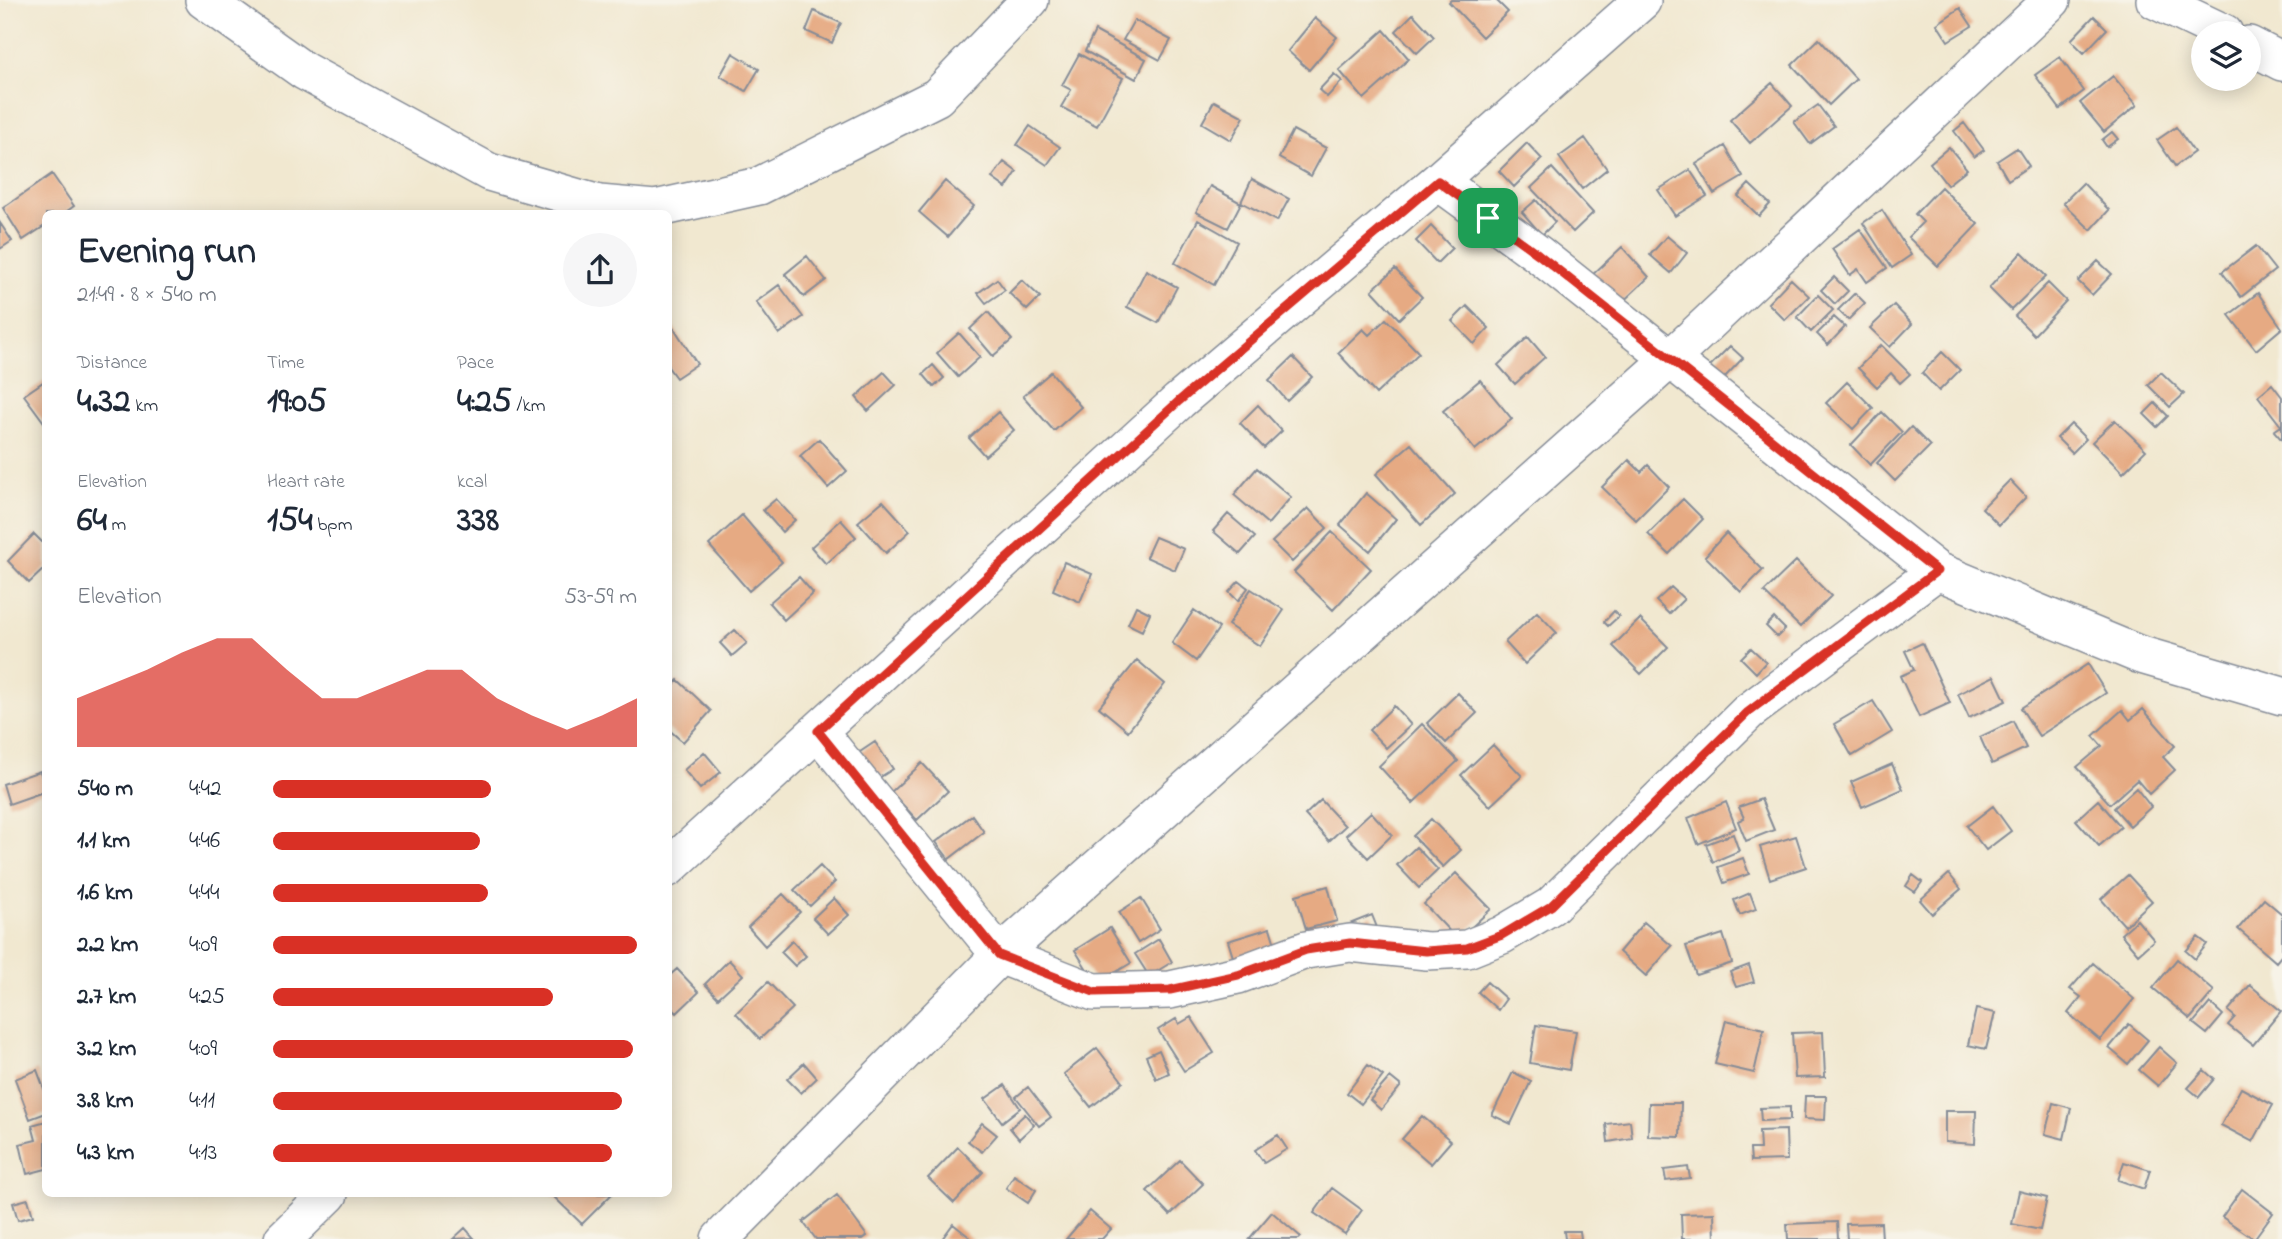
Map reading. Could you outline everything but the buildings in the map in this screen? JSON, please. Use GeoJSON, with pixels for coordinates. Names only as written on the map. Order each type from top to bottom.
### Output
{"type":"FeatureCollection","features":[{"type":"Feature","properties":{"kind":"street"},"geometry":{"type":"LineString","coordinates":[[204,0],[304,71],[489,172],[599,204],[655,209],[759,186],[937,97],[1030,0]]}},
{"type":"Feature","properties":{"kind":"street"},"geometry":{"type":"LineString","coordinates":[[720,1239],[999,955],[1670,359],[2052,0]]}},
{"type":"Feature","properties":{"kind":"street"},"geometry":{"type":"LineString","coordinates":[[2155,0],[2199,21]]}},
{"type":"Feature","properties":{"kind":"street"},"geometry":{"type":"LineString","coordinates":[[672,864],[1179,401],[1438,181],[1642,1]]}},
{"type":"Feature","properties":{"kind":"street"},"geometry":{"type":"LineString","coordinates":[[2261,52],[2282,62]]}},
{"type":"Feature","properties":{"kind":"street"},"geometry":{"type":"LineString","coordinates":[[1438,181],[1538,254],[1937,571],[2138,654],[2282,696]]}},
{"type":"Feature","properties":{"kind":"street"},"geometry":{"type":"LineString","coordinates":[[818,731],[999,955],[1094,992],[1170,990],[1238,975],[1306,950],[1350,943],[1426,951],[1467,948],[1502,935],[1551,906],[1748,712],[1937,571]]}},
{"type":"Feature","properties":{"kind":"street"},"geometry":{"type":"LineString","coordinates":[[283,1239],[325,1197]]}},
{"type":"Feature","properties":{"kind":"route"},"geometry":{"type":"LineString","coordinates":[[1438,181],[1488,218],[1538,254],[1937,571],[1748,712],[1551,906],[1502,935],[1467,948],[1426,951],[1350,943],[1306,950],[1238,975],[1170,990],[1094,992],[999,955],[818,731],[997,564],[1179,401],[1438,181]]}}]}
